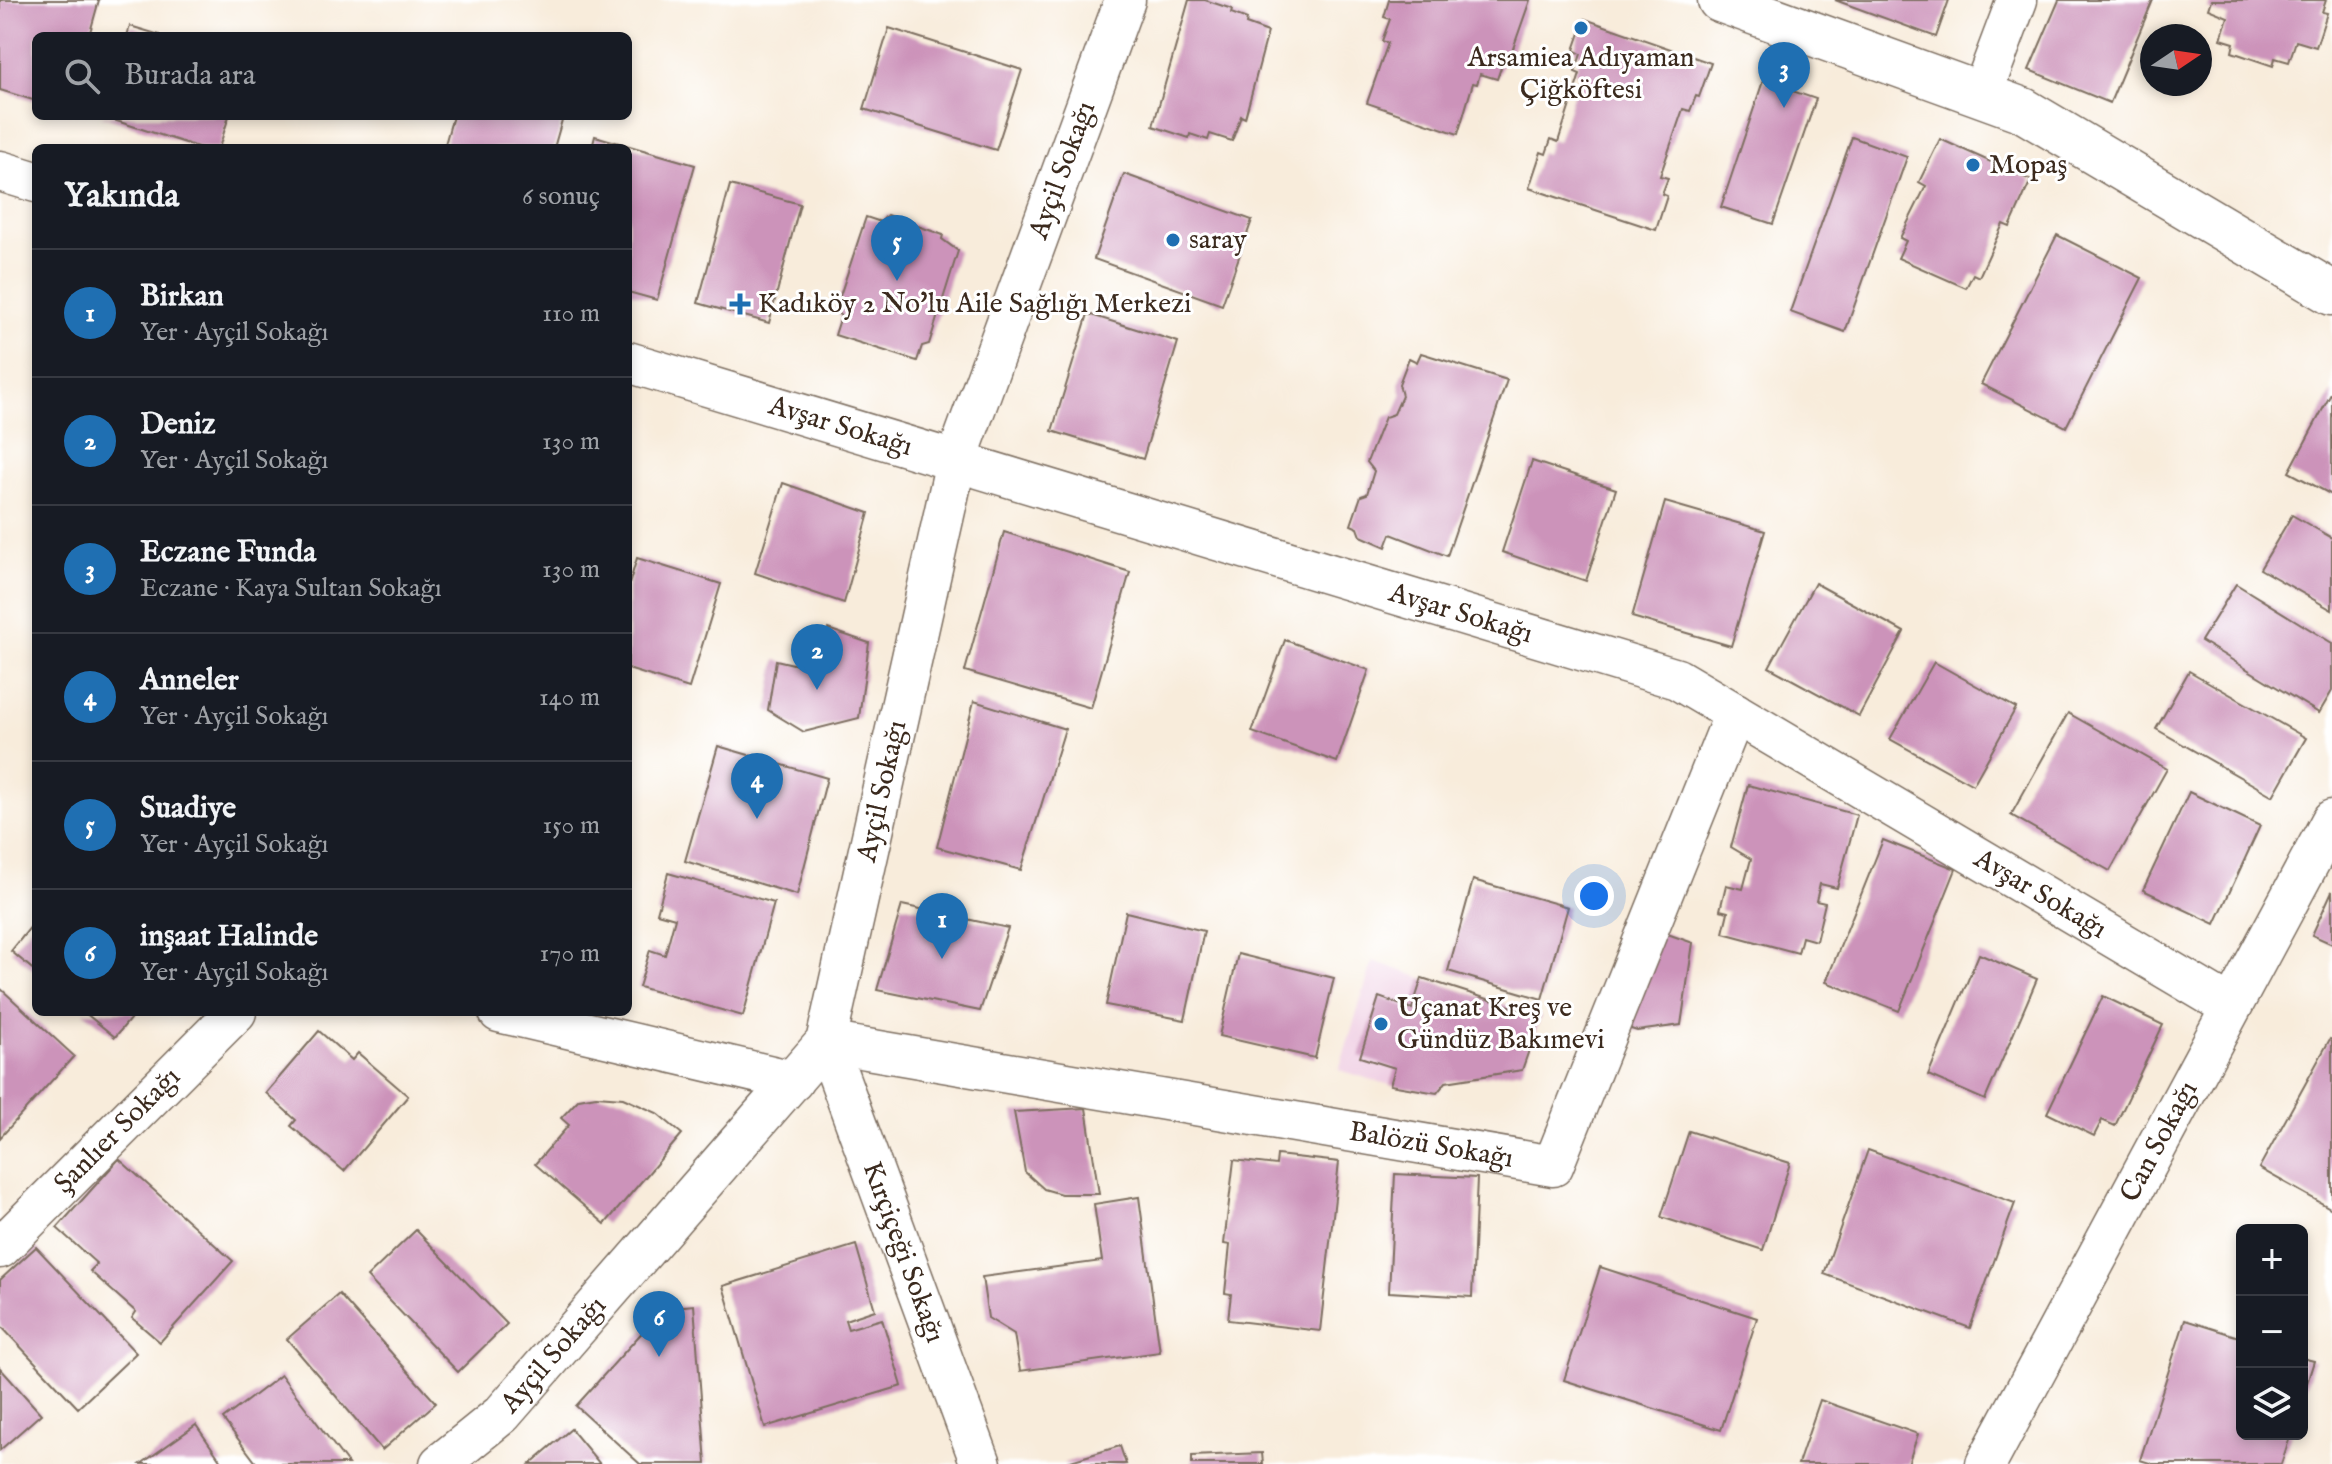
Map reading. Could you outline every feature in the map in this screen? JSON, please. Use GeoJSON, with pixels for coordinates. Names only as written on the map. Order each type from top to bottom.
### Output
{"type":"FeatureCollection","features":[{"type":"Feature","properties":{"kind":"street","name":"Ayçil Sokağı"},"geometry":{"type":"LineString","coordinates":[[440,1464],[502,1414],[826,1042],[956,461],[1125,0]]}},
{"type":"Feature","properties":{"kind":"street"},"geometry":{"type":"LineString","coordinates":[[1720,0],[1982,93],[2040,118],[2332,293]]}},
{"type":"Feature","properties":{"kind":"street"},"geometry":{"type":"LineString","coordinates":[[1982,93],[2017,0]]}},
{"type":"Feature","properties":{"kind":"street"},"geometry":{"type":"LineString","coordinates":[[0,171],[32,181]]}},
{"type":"Feature","properties":{"kind":"street","name":"Avşar Sokağı"},"geometry":{"type":"LineString","coordinates":[[632,363],[1677,679],[2231,1007]]}},
{"type":"Feature","properties":{"kind":"street","name":"Balözü Sokağı"},"geometry":{"type":"LineString","coordinates":[[826,1042],[1553,1166],[1735,713]]}},
{"type":"Feature","properties":{"kind":"street","name":"Can Sokağı"},"geometry":{"type":"LineString","coordinates":[[1986,1464],[2332,820]]}},
{"type":"Feature","properties":{"kind":"street","name":"Şanlıer Sokağı"},"geometry":{"type":"LineString","coordinates":[[0,1248],[232,1016]]}},
{"type":"Feature","properties":{"kind":"street"},"geometry":{"type":"LineString","coordinates":[[516,1016],[793,1081]]}},
{"type":"Feature","properties":{"kind":"street","name":"Kırçiçeği Sokağı"},"geometry":{"type":"LineString","coordinates":[[826,1042],[981,1464]]}},
{"type":"Feature","properties":{"kind":"shaded area","name":"Uçanat Kreş ve Gündüz Bakımevi"},"geometry":{"type":"Polygon","coordinates":[[[1373,961],[1422,978],[1390,1085],[1339,1070],[1373,961]]]}},
{"type":"Feature","properties":{"kind":"building"},"geometry":{"type":"Polygon","coordinates":[[[0,0],[99,0],[90,32],[32,32],[32,100],[0,90],[0,0]]]}},
{"type":"Feature","properties":{"kind":"building"},"geometry":{"type":"Polygon","coordinates":[[[1189,0],[1205,0],[1232,9],[1231,13],[1247,19],[1246,24],[1268,32],[1245,118],[1241,116],[1232,141],[1210,134],[1208,140],[1190,134],[1189,138],[1153,126],[1189,0]]]}},
{"type":"Feature","properties":{"kind":"building"},"geometry":{"type":"Polygon","coordinates":[[[1389,0],[1530,0],[1509,60],[1504,59],[1497,79],[1480,74],[1477,84],[1473,83],[1458,134],[1367,103],[1388,43],[1382,41],[1390,19],[1384,17],[1389,0]]]}},
{"type":"Feature","properties":{"kind":"building"},"geometry":{"type":"Polygon","coordinates":[[[1835,0],[1949,0],[1936,37],[1835,0]]]}},
{"type":"Feature","properties":{"kind":"building"},"geometry":{"type":"Polygon","coordinates":[[[2059,0],[2153,0],[2143,24],[2140,24],[2140,31],[2110,103],[2029,70],[2059,0]]]}},
{"type":"Feature","properties":{"kind":"building"},"geometry":{"type":"Polygon","coordinates":[[[2211,0],[2326,0],[2322,12],[2327,13],[2316,47],[2296,41],[2289,62],[2275,58],[2273,66],[2232,52],[2234,43],[2221,39],[2228,17],[2208,9],[2211,0]]]}},
{"type":"Feature","properties":{"kind":"building"},"geometry":{"type":"Polygon","coordinates":[[[1585,19],[1711,63],[1699,97],[1696,96],[1690,111],[1683,109],[1660,176],[1668,178],[1662,194],[1667,196],[1656,230],[1529,188],[1541,152],[1546,154],[1551,139],[1558,142],[1580,74],[1575,72],[1581,54],[1574,50],[1585,19]]]}},
{"type":"Feature","properties":{"kind":"building"},"geometry":{"type":"Polygon","coordinates":[[[130,26],[150,32],[128,32],[130,26]]]}},
{"type":"Feature","properties":{"kind":"building"},"geometry":{"type":"Polygon","coordinates":[[[889,28],[1022,70],[996,150],[864,109],[889,28]]]}},
{"type":"Feature","properties":{"kind":"building"},"geometry":{"type":"Polygon","coordinates":[[[1763,81],[1816,99],[1773,224],[1721,207],[1763,81]]]}},
{"type":"Feature","properties":{"kind":"building"},"geometry":{"type":"Polygon","coordinates":[[[114,120],[228,120],[220,144],[188,144],[114,120]]]}},
{"type":"Feature","properties":{"kind":"building"},"geometry":{"type":"Polygon","coordinates":[[[452,120],[562,120],[555,144],[445,144],[452,120]]]}},
{"type":"Feature","properties":{"kind":"building"},"geometry":{"type":"Polygon","coordinates":[[[595,136],[623,144],[593,144],[595,136]]]}},
{"type":"Feature","properties":{"kind":"building"},"geometry":{"type":"Polygon","coordinates":[[[1852,137],[1907,157],[1845,332],[1790,312],[1852,137]]]}},
{"type":"Feature","properties":{"kind":"building"},"geometry":{"type":"Polygon","coordinates":[[[1940,139],[2031,180],[2010,227],[2003,224],[1979,277],[1973,274],[1966,288],[1898,258],[1906,241],[1900,238],[1926,186],[1919,182],[1940,139]]]}},
{"type":"Feature","properties":{"kind":"building"},"geometry":{"type":"Polygon","coordinates":[[[632,147],[695,165],[657,300],[632,293],[632,147]]]}},
{"type":"Feature","properties":{"kind":"building","name":"saray"},"geometry":{"type":"Polygon","coordinates":[[[1124,174],[1252,220],[1222,305],[1094,259],[1124,174]]]}},
{"type":"Feature","properties":{"kind":"building"},"geometry":{"type":"Polygon","coordinates":[[[730,185],[800,204],[769,323],[698,303],[730,185]]]}},
{"type":"Feature","properties":{"kind":"building"},"geometry":{"type":"Polygon","coordinates":[[[887,215],[943,235],[942,239],[958,251],[929,344],[922,346],[917,361],[835,335],[841,316],[835,311],[866,217],[881,222],[887,215]]]}},
{"type":"Feature","properties":{"kind":"building"},"geometry":{"type":"Polygon","coordinates":[[[2057,235],[2142,278],[2066,427],[1981,384],[2057,235]]]}},
{"type":"Feature","properties":{"kind":"building"},"geometry":{"type":"Polygon","coordinates":[[[1088,314],[1178,342],[1143,459],[1052,431],[1088,314]]]}},
{"type":"Feature","properties":{"kind":"building"},"geometry":{"type":"Polygon","coordinates":[[[1421,353],[1507,380],[1447,556],[1391,534],[1386,547],[1361,536],[1358,528],[1351,525],[1361,496],[1367,494],[1374,471],[1367,462],[1385,417],[1394,414],[1402,396],[1399,384],[1409,358],[1417,362],[1421,353]]]}},
{"type":"Feature","properties":{"kind":"building"},"geometry":{"type":"Polygon","coordinates":[[[2332,392],[2332,495],[2289,472],[2332,392]]]}},
{"type":"Feature","properties":{"kind":"building"},"geometry":{"type":"Polygon","coordinates":[[[1532,461],[1616,489],[1586,581],[1502,552],[1532,461]]]}},
{"type":"Feature","properties":{"kind":"building"},"geometry":{"type":"Polygon","coordinates":[[[783,483],[869,513],[844,603],[755,573],[783,483]]]}},
{"type":"Feature","properties":{"kind":"building"},"geometry":{"type":"Polygon","coordinates":[[[1665,502],[1765,531],[1731,646],[1632,617],[1665,502]]]}},
{"type":"Feature","properties":{"kind":"building"},"geometry":{"type":"Polygon","coordinates":[[[2292,515],[2332,538],[2332,610],[2260,569],[2292,515]]]}},
{"type":"Feature","properties":{"kind":"building"},"geometry":{"type":"Polygon","coordinates":[[[1004,532],[1130,572],[1091,708],[965,671],[1004,532]]]}},
{"type":"Feature","properties":{"kind":"building"},"geometry":{"type":"Polygon","coordinates":[[[637,558],[721,584],[689,688],[632,670],[632,575],[637,558]]]}},
{"type":"Feature","properties":{"kind":"building"},"geometry":{"type":"Polygon","coordinates":[[[1815,583],[1904,632],[1859,716],[1769,667],[1815,583]]]}},
{"type":"Feature","properties":{"kind":"building"},"geometry":{"type":"Polygon","coordinates":[[[2236,584],[2332,643],[2332,691],[2319,713],[2201,641],[2236,584]]]}},
{"type":"Feature","properties":{"kind":"building"},"geometry":{"type":"Polygon","coordinates":[[[828,629],[869,643],[859,718],[804,732],[768,710],[776,660],[819,670],[828,629]]]}},
{"type":"Feature","properties":{"kind":"building"},"geometry":{"type":"Polygon","coordinates":[[[1285,640],[1369,670],[1337,762],[1252,732],[1285,640]]]}},
{"type":"Feature","properties":{"kind":"building"},"geometry":{"type":"Polygon","coordinates":[[[1934,662],[2016,708],[1973,785],[1890,739],[1934,662]]]}},
{"type":"Feature","properties":{"kind":"building"},"geometry":{"type":"Polygon","coordinates":[[[2189,671],[2306,738],[2273,796],[2156,729],[2189,671]]]}},
{"type":"Feature","properties":{"kind":"building"},"geometry":{"type":"Polygon","coordinates":[[[974,701],[1065,729],[1021,870],[937,847],[974,701]]]}},
{"type":"Feature","properties":{"kind":"building"},"geometry":{"type":"Polygon","coordinates":[[[2068,713],[2167,769],[2110,871],[2011,815],[2068,713]]]}},
{"type":"Feature","properties":{"kind":"building"},"geometry":{"type":"Polygon","coordinates":[[[718,746],[827,778],[797,895],[685,861],[718,746]]]}},
{"type":"Feature","properties":{"kind":"building"},"geometry":{"type":"Polygon","coordinates":[[[1748,785],[1857,815],[1837,888],[1820,884],[1816,901],[1825,903],[1816,941],[1802,937],[1798,953],[1723,933],[1728,912],[1720,910],[1726,885],[1743,889],[1751,859],[1731,847],[1748,785]]]}},
{"type":"Feature","properties":{"kind":"building"},"geometry":{"type":"Polygon","coordinates":[[[2189,792],[2260,826],[2215,924],[2143,890],[2189,792]]]}},
{"type":"Feature","properties":{"kind":"building"},"geometry":{"type":"Polygon","coordinates":[[[1883,840],[1956,869],[1899,1011],[1826,982],[1883,840]]]}},
{"type":"Feature","properties":{"kind":"building"},"geometry":{"type":"Polygon","coordinates":[[[668,873],[774,903],[743,1016],[639,987],[650,950],[665,955],[675,918],[657,913],[668,873]]]}},
{"type":"Feature","properties":{"kind":"building"},"geometry":{"type":"Polygon","coordinates":[[[1473,880],[1568,907],[1542,999],[1448,971],[1473,880]]]}},
{"type":"Feature","properties":{"kind":"building"},"geometry":{"type":"Polygon","coordinates":[[[2332,891],[2332,944],[2312,935],[2332,891]]]}},
{"type":"Feature","properties":{"kind":"building"},"geometry":{"type":"Polygon","coordinates":[[[902,905],[1008,928],[980,1011],[877,990],[902,905]]]}},
{"type":"Feature","properties":{"kind":"building"},"geometry":{"type":"Polygon","coordinates":[[[1126,912],[1204,931],[1185,1020],[1106,1005],[1126,912]]]}},
{"type":"Feature","properties":{"kind":"building"},"geometry":{"type":"Polygon","coordinates":[[[32,925],[32,969],[11,951],[32,925]]]}},
{"type":"Feature","properties":{"kind":"building"},"geometry":{"type":"Polygon","coordinates":[[[1659,931],[1693,943],[1681,1025],[1637,1031],[1628,1028],[1659,931]]]}},
{"type":"Feature","properties":{"kind":"building"},"geometry":{"type":"Polygon","coordinates":[[[1238,954],[1334,978],[1315,1058],[1219,1036],[1238,954]]]}},
{"type":"Feature","properties":{"kind":"building"},"geometry":{"type":"Polygon","coordinates":[[[1979,954],[2037,979],[1985,1100],[1928,1075],[1979,954]]]}},
{"type":"Feature","properties":{"kind":"building"},"geometry":{"type":"Polygon","coordinates":[[[1422,978],[1541,1016],[1522,1070],[1446,1082],[1437,1093],[1390,1085],[1395,1068],[1360,1057],[1379,997],[1412,1009],[1422,978]]]}},
{"type":"Feature","properties":{"kind":"building"},"geometry":{"type":"Polygon","coordinates":[[[0,988],[74,1056],[0,1138],[0,988]]]}},
{"type":"Feature","properties":{"kind":"building"},"geometry":{"type":"Polygon","coordinates":[[[2103,996],[2163,1025],[2115,1126],[2102,1120],[2094,1136],[2047,1113],[2103,996]]]}},
{"type":"Feature","properties":{"kind":"building"},"geometry":{"type":"Polygon","coordinates":[[[89,1016],[133,1016],[115,1037],[89,1016]]]}},
{"type":"Feature","properties":{"kind":"building"},"geometry":{"type":"Polygon","coordinates":[[[319,1031],[352,1060],[358,1053],[408,1096],[344,1171],[291,1126],[296,1120],[266,1093],[319,1031]]]}},
{"type":"Feature","properties":{"kind":"building"},"geometry":{"type":"Polygon","coordinates":[[[2332,1040],[2332,1209],[2259,1168],[2332,1040]]]}},
{"type":"Feature","properties":{"kind":"building"},"geometry":{"type":"Polygon","coordinates":[[[596,1096],[623,1098],[657,1113],[682,1134],[605,1224],[535,1164],[569,1125],[561,1118],[579,1099],[596,1096]]]}},
{"type":"Feature","properties":{"kind":"building"},"geometry":{"type":"Polygon","coordinates":[[[1086,1108],[1099,1194],[1061,1194],[1044,1189],[1025,1172],[1014,1112],[1086,1108]]]}},
{"type":"Feature","properties":{"kind":"building"},"geometry":{"type":"Polygon","coordinates":[[[1689,1131],[1790,1163],[1763,1250],[1661,1217],[1689,1131]]]}},
{"type":"Feature","properties":{"kind":"building"},"geometry":{"type":"Polygon","coordinates":[[[1868,1150],[2015,1203],[1970,1328],[1824,1274],[1868,1150]]]}},
{"type":"Feature","properties":{"kind":"building"},"geometry":{"type":"Polygon","coordinates":[[[1277,1155],[1339,1162],[1320,1331],[1228,1320],[1231,1294],[1225,1293],[1230,1245],[1224,1244],[1234,1160],[1276,1165],[1277,1155]]]}},
{"type":"Feature","properties":{"kind":"building"},"geometry":{"type":"Polygon","coordinates":[[[119,1159],[233,1261],[160,1342],[132,1318],[136,1312],[90,1271],[97,1264],[57,1228],[119,1159]]]}},
{"type":"Feature","properties":{"kind":"building"},"geometry":{"type":"Polygon","coordinates":[[[1395,1174],[1477,1178],[1472,1297],[1389,1292],[1395,1174]]]}},
{"type":"Feature","properties":{"kind":"building"},"geometry":{"type":"Polygon","coordinates":[[[1139,1197],[1160,1352],[1020,1371],[1014,1334],[988,1318],[982,1277],[1102,1261],[1094,1204],[1139,1197]]]}},
{"type":"Feature","properties":{"kind":"building"},"geometry":{"type":"Polygon","coordinates":[[[416,1230],[507,1324],[458,1372],[367,1277],[416,1230]]]}},
{"type":"Feature","properties":{"kind":"building"},"geometry":{"type":"Polygon","coordinates":[[[856,1245],[875,1310],[845,1320],[848,1329],[882,1319],[902,1386],[765,1427],[723,1286],[856,1245]]]}},
{"type":"Feature","properties":{"kind":"building"},"geometry":{"type":"Polygon","coordinates":[[[36,1247],[136,1353],[78,1408],[0,1325],[0,1280],[36,1247]]]}},
{"type":"Feature","properties":{"kind":"building"},"geometry":{"type":"Polygon","coordinates":[[[1600,1267],[1757,1318],[1721,1430],[1564,1380],[1600,1267]]]}},
{"type":"Feature","properties":{"kind":"building"},"geometry":{"type":"Polygon","coordinates":[[[339,1294],[436,1403],[382,1450],[287,1339],[339,1294]]]}},
{"type":"Feature","properties":{"kind":"building"},"geometry":{"type":"Polygon","coordinates":[[[694,1305],[706,1464],[640,1464],[576,1406],[664,1308],[694,1305]]]}},
{"type":"Feature","properties":{"kind":"building"},"geometry":{"type":"Polygon","coordinates":[[[2185,1320],[2236,1336],[2236,1440],[2289,1440],[2281,1464],[2153,1464],[2140,1460],[2185,1320]]]}},
{"type":"Feature","properties":{"kind":"building"},"geometry":{"type":"Polygon","coordinates":[[[2308,1360],[2314,1361],[2308,1380],[2308,1360]]]}},
{"type":"Feature","properties":{"kind":"building"},"geometry":{"type":"Polygon","coordinates":[[[0,1368],[41,1414],[0,1450],[0,1368]]]}},
{"type":"Feature","properties":{"kind":"building"},"geometry":{"type":"Polygon","coordinates":[[[281,1375],[348,1464],[257,1464],[223,1419],[281,1375]]]}},
{"type":"Feature","properties":{"kind":"building"},"geometry":{"type":"Polygon","coordinates":[[[1820,1400],[1918,1434],[1908,1464],[1798,1464],[1820,1400]]]}},
{"type":"Feature","properties":{"kind":"building"},"geometry":{"type":"Polygon","coordinates":[[[196,1425],[223,1464],[141,1464],[196,1425]]]}},
{"type":"Feature","properties":{"kind":"building"},"geometry":{"type":"Polygon","coordinates":[[[571,1429],[600,1464],[530,1464],[571,1429]]]}},
{"type":"Feature","properties":{"kind":"building"},"geometry":{"type":"Polygon","coordinates":[[[1120,1446],[1126,1464],[1064,1464],[1064,1463],[1120,1446]]]}},
{"type":"Feature","properties":{"kind":"building"},"geometry":{"type":"Polygon","coordinates":[[[1262,1453],[1263,1464],[1192,1464],[1192,1456],[1262,1453]]]}},
{"type":"Feature","properties":{"kind":"place","name":"Arsamiea Adıyaman Çiğköftesi"},"geometry":{"type":"Point","coordinates":[1581,28]}},
{"type":"Feature","properties":{"kind":"place","name":"Eczane Funda"},"geometry":{"type":"Point","coordinates":[1784,108]}},
{"type":"Feature","properties":{"kind":"place","name":"Mopaş"},"geometry":{"type":"Point","coordinates":[1973,165]}},
{"type":"Feature","properties":{"kind":"place","name":"saray"},"geometry":{"type":"Point","coordinates":[1173,240]}},
{"type":"Feature","properties":{"kind":"place","name":"Suadiye"},"geometry":{"type":"Point","coordinates":[897,281]}},
{"type":"Feature","properties":{"kind":"place","name":"Kadıköy 2 No'lu Aile Sağlığı Merkezi"},"geometry":{"type":"Point","coordinates":[740,304]}},
{"type":"Feature","properties":{"kind":"place","name":"Deniz"},"geometry":{"type":"Point","coordinates":[817,690]}},
{"type":"Feature","properties":{"kind":"place","name":"Anneler"},"geometry":{"type":"Point","coordinates":[757,819]}},
{"type":"Feature","properties":{"kind":"place","name":"Birkan"},"geometry":{"type":"Point","coordinates":[942,959]}},
{"type":"Feature","properties":{"kind":"place","name":"Uçanat Kreş ve Gündüz Bakımevi"},"geometry":{"type":"Point","coordinates":[1381,1024]}},
{"type":"Feature","properties":{"kind":"place","name":"inşaat Halinde"},"geometry":{"type":"Point","coordinates":[659,1357]}}]}
